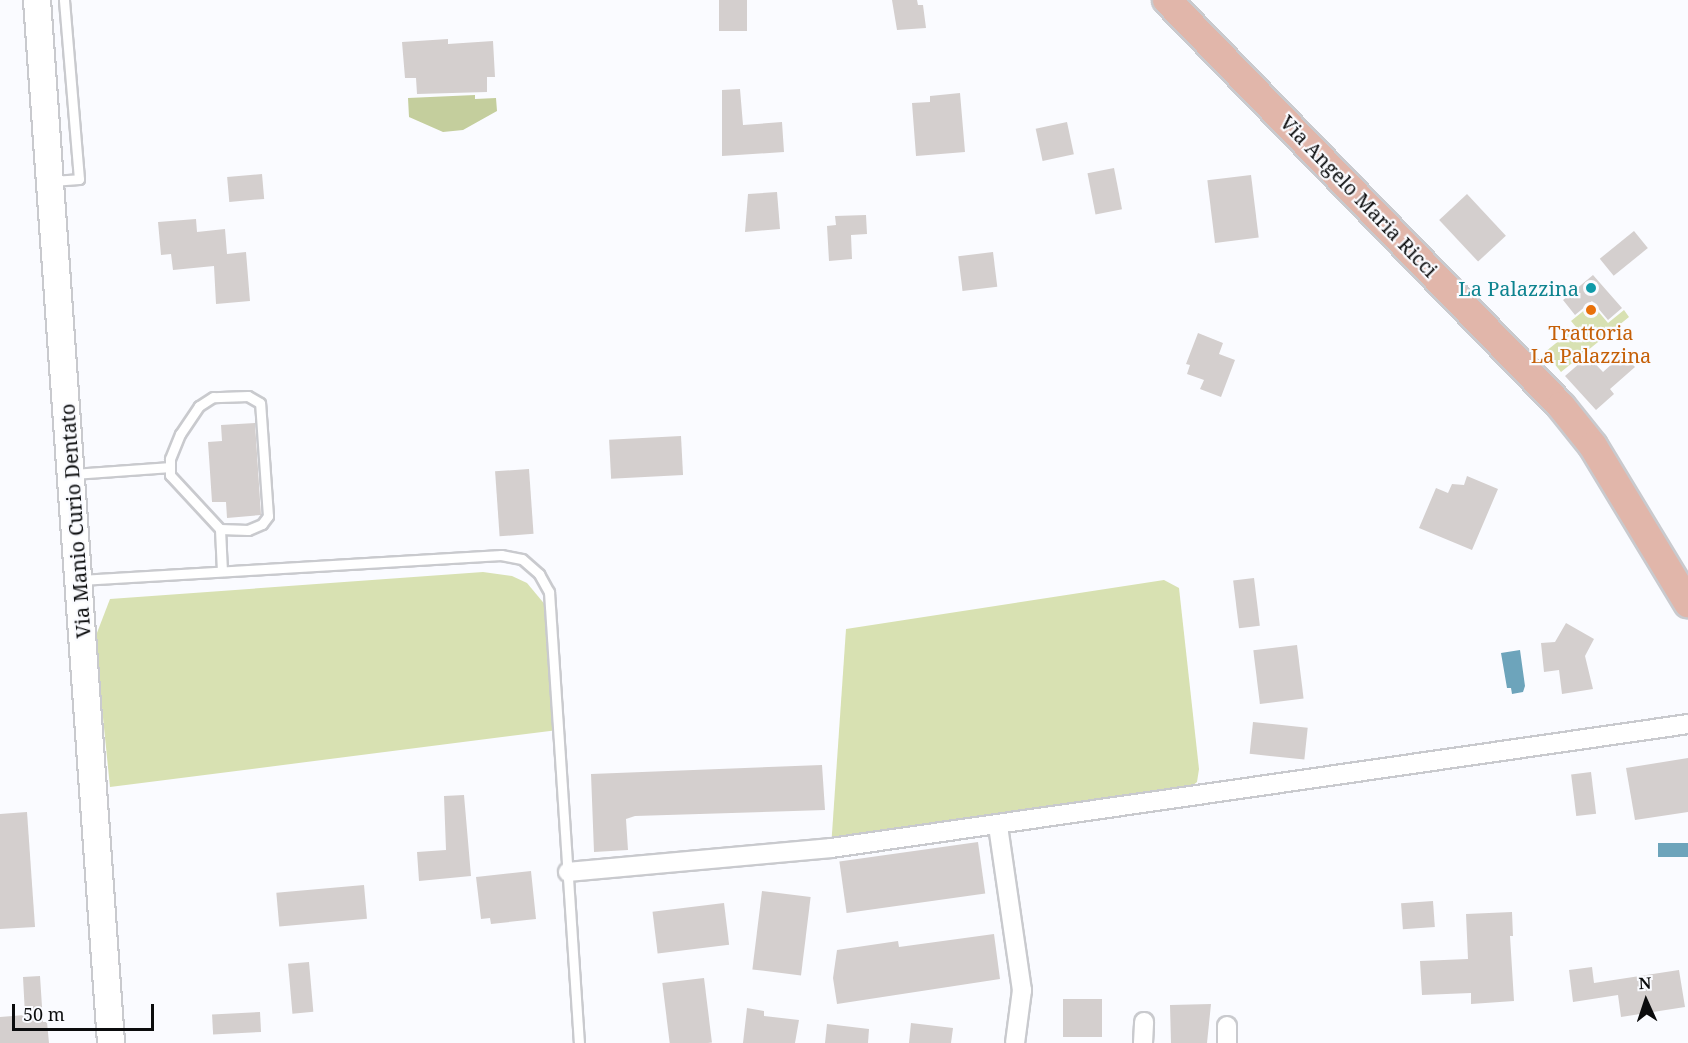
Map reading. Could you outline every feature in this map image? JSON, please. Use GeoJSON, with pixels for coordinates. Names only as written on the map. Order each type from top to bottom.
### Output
{"type":"FeatureCollection","features":[{"type":"Feature","properties":{"kind":"main road","name":"Via Manio Curio Dentato"},"geometry":{"type":"LineString","coordinates":[[37,0],[80,580],[111,1043]]}},
{"type":"Feature","properties":{"kind":"main road","name":"Via Angelo Maria Ricci"},"geometry":{"type":"LineString","coordinates":[[1167,0],[1562,406],[1593,446],[1688,603]]}},
{"type":"Feature","properties":{"kind":"street"},"geometry":{"type":"LineString","coordinates":[[567,872],[831,848],[998,826],[1688,724]]}},
{"type":"Feature","properties":{"kind":"street"},"geometry":{"type":"LineString","coordinates":[[998,826],[1022,990],[1015,1043]]}},
{"type":"Feature","properties":{"kind":"street"},"geometry":{"type":"LineString","coordinates":[[1143,1043],[1144,1022]]}},
{"type":"Feature","properties":{"kind":"lane"},"geometry":{"type":"LineString","coordinates":[[50,181],[79,179],[64,0]]}},
{"type":"Feature","properties":{"kind":"lane"},"geometry":{"type":"LineString","coordinates":[[220,530],[248,530],[262,524],[268,516],[260,403],[248,396],[228,395],[199,406],[180,434],[170,467],[170,475],[220,530],[222,571]]}},
{"type":"Feature","properties":{"kind":"lane"},"geometry":{"type":"LineString","coordinates":[[72,474],[170,467]]}},
{"type":"Feature","properties":{"kind":"lane"},"geometry":{"type":"LineString","coordinates":[[80,580],[501,555],[522,559],[539,574],[549,592],[579,1043]]}},
{"type":"Feature","properties":{"kind":"green space"},"geometry":{"type":"Polygon","coordinates":[[[475,95],[475,99],[496,98],[497,111],[463,130],[443,132],[409,117],[408,98],[475,95]]]}},
{"type":"Feature","properties":{"kind":"green space"},"geometry":{"type":"Polygon","coordinates":[[[1592,304],[1608,323],[1624,310],[1629,317],[1561,372],[1545,352],[1576,327],[1571,321],[1592,304]]]}},
{"type":"Feature","properties":{"kind":"green space"},"geometry":{"type":"Polygon","coordinates":[[[483,572],[512,576],[527,583],[547,607],[558,730],[110,787],[95,638],[110,599],[483,572]]]}},
{"type":"Feature","properties":{"kind":"green space"},"geometry":{"type":"Polygon","coordinates":[[[1164,580],[1179,588],[1199,769],[1197,782],[1188,789],[831,848],[846,629],[1164,580]]]}},
{"type":"Feature","properties":{"kind":"water"},"geometry":{"type":"Polygon","coordinates":[[[1520,650],[1525,686],[1523,692],[1512,694],[1511,688],[1507,688],[1501,653],[1520,650]]]}},
{"type":"Feature","properties":{"kind":"water"},"geometry":{"type":"Polygon","coordinates":[[[1658,843],[1688,843],[1688,857],[1658,857],[1658,843]]]}},
{"type":"Feature","properties":{"kind":"building"},"geometry":{"type":"Polygon","coordinates":[[[719,0],[747,0],[747,31],[719,31],[719,0]]]}},
{"type":"Feature","properties":{"kind":"building"},"geometry":{"type":"Polygon","coordinates":[[[892,0],[917,0],[918,5],[923,5],[926,28],[897,30],[892,0]]]}},
{"type":"Feature","properties":{"kind":"building"},"geometry":{"type":"Polygon","coordinates":[[[448,39],[448,44],[493,41],[495,77],[487,77],[487,92],[417,94],[416,78],[405,78],[402,42],[448,39]]]}},
{"type":"Feature","properties":{"kind":"building"},"geometry":{"type":"Polygon","coordinates":[[[740,89],[743,125],[782,122],[784,152],[722,156],[722,90],[740,89]]]}},
{"type":"Feature","properties":{"kind":"building"},"geometry":{"type":"Polygon","coordinates":[[[960,93],[965,152],[916,156],[912,103],[930,102],[930,96],[960,93]]]}},
{"type":"Feature","properties":{"kind":"building"},"geometry":{"type":"Polygon","coordinates":[[[1067,122],[1074,154],[1043,161],[1036,129],[1067,122]]]}},
{"type":"Feature","properties":{"kind":"building"},"geometry":{"type":"Polygon","coordinates":[[[1114,168],[1122,209],[1096,214],[1087,173],[1114,168]]]}},
{"type":"Feature","properties":{"kind":"building"},"geometry":{"type":"Polygon","coordinates":[[[262,174],[264,199],[229,202],[227,177],[262,174]]]}},
{"type":"Feature","properties":{"kind":"building"},"geometry":{"type":"Polygon","coordinates":[[[1251,175],[1259,238],[1215,243],[1207,180],[1251,175]]]}},
{"type":"Feature","properties":{"kind":"building"},"geometry":{"type":"Polygon","coordinates":[[[777,192],[780,229],[745,232],[748,194],[777,192]]]}},
{"type":"Feature","properties":{"kind":"building"},"geometry":{"type":"Polygon","coordinates":[[[1467,194],[1506,236],[1478,262],[1439,220],[1467,194]]]}},
{"type":"Feature","properties":{"kind":"building"},"geometry":{"type":"Polygon","coordinates":[[[866,215],[867,234],[851,235],[852,259],[829,261],[827,226],[836,225],[835,216],[866,215]]]}},
{"type":"Feature","properties":{"kind":"building"},"geometry":{"type":"Polygon","coordinates":[[[196,219],[197,232],[225,229],[227,254],[246,252],[250,301],[216,304],[214,266],[173,270],[171,254],[161,255],[158,222],[196,219]]]}},
{"type":"Feature","properties":{"kind":"building"},"geometry":{"type":"Polygon","coordinates":[[[1634,231],[1648,248],[1614,276],[1600,259],[1634,231]]]}},
{"type":"Feature","properties":{"kind":"building"},"geometry":{"type":"Polygon","coordinates":[[[993,252],[997,287],[963,291],[958,256],[993,252]]]}},
{"type":"Feature","properties":{"kind":"building","name":"La Palazzina"},"geometry":{"type":"Polygon","coordinates":[[[1593,275],[1622,308],[1608,320],[1592,301],[1575,315],[1563,300],[1593,275]]]}},
{"type":"Feature","properties":{"kind":"building"},"geometry":{"type":"Polygon","coordinates":[[[1198,333],[1223,343],[1219,354],[1235,360],[1221,397],[1200,389],[1204,380],[1187,374],[1190,365],[1186,364],[1198,333]]]}},
{"type":"Feature","properties":{"kind":"building"},"geometry":{"type":"Polygon","coordinates":[[[1623,354],[1635,367],[1610,389],[1614,394],[1596,410],[1565,376],[1588,356],[1603,372],[1623,354]]]}},
{"type":"Feature","properties":{"kind":"building"},"geometry":{"type":"Polygon","coordinates":[[[255,423],[261,515],[227,518],[226,502],[212,502],[208,442],[222,441],[221,425],[255,423]]]}},
{"type":"Feature","properties":{"kind":"building"},"geometry":{"type":"Polygon","coordinates":[[[681,436],[683,475],[611,479],[609,440],[681,436]]]}},
{"type":"Feature","properties":{"kind":"building"},"geometry":{"type":"Polygon","coordinates":[[[529,469],[534,534],[500,536],[495,471],[529,469]]]}},
{"type":"Feature","properties":{"kind":"building"},"geometry":{"type":"Polygon","coordinates":[[[1467,476],[1498,489],[1472,550],[1419,528],[1436,488],[1448,493],[1452,484],[1464,485],[1467,476]]]}},
{"type":"Feature","properties":{"kind":"building"},"geometry":{"type":"Polygon","coordinates":[[[1254,578],[1260,626],[1239,628],[1233,581],[1254,578]]]}},
{"type":"Feature","properties":{"kind":"building"},"geometry":{"type":"Polygon","coordinates":[[[1566,623],[1594,639],[1585,656],[1593,689],[1562,694],[1559,670],[1544,672],[1541,643],[1555,642],[1566,623]]]}},
{"type":"Feature","properties":{"kind":"building"},"geometry":{"type":"Polygon","coordinates":[[[1297,645],[1304,699],[1260,704],[1253,650],[1297,645]]]}},
{"type":"Feature","properties":{"kind":"building"},"geometry":{"type":"Polygon","coordinates":[[[1253,722],[1308,728],[1304,760],[1250,754],[1253,722]]]}},
{"type":"Feature","properties":{"kind":"building"},"geometry":{"type":"Polygon","coordinates":[[[1688,758],[1688,812],[1635,820],[1626,768],[1688,758]]]}},
{"type":"Feature","properties":{"kind":"building"},"geometry":{"type":"Polygon","coordinates":[[[822,765],[825,810],[635,816],[626,819],[628,850],[594,852],[591,774],[822,765]]]}},
{"type":"Feature","properties":{"kind":"building"},"geometry":{"type":"Polygon","coordinates":[[[1591,772],[1596,814],[1576,816],[1571,774],[1591,772]]]}},
{"type":"Feature","properties":{"kind":"building"},"geometry":{"type":"Polygon","coordinates":[[[464,795],[471,876],[419,881],[417,852],[446,850],[444,796],[464,795]]]}},
{"type":"Feature","properties":{"kind":"building"},"geometry":{"type":"Polygon","coordinates":[[[27,812],[35,927],[0,929],[0,814],[27,812]]]}},
{"type":"Feature","properties":{"kind":"building"},"geometry":{"type":"Polygon","coordinates":[[[978,842],[985,893],[847,913],[839,861],[978,842]]]}},
{"type":"Feature","properties":{"kind":"building"},"geometry":{"type":"Polygon","coordinates":[[[531,871],[536,919],[491,924],[490,918],[481,919],[476,877],[531,871]]]}},
{"type":"Feature","properties":{"kind":"building"},"geometry":{"type":"Polygon","coordinates":[[[364,885],[367,919],[279,927],[276,893],[364,885]]]}},
{"type":"Feature","properties":{"kind":"building"},"geometry":{"type":"Polygon","coordinates":[[[762,891],[811,897],[801,975],[752,969],[762,891]]]}},
{"type":"Feature","properties":{"kind":"building"},"geometry":{"type":"Polygon","coordinates":[[[1433,901],[1435,927],[1403,929],[1401,903],[1433,901]]]}},
{"type":"Feature","properties":{"kind":"building"},"geometry":{"type":"Polygon","coordinates":[[[724,903],[729,945],[658,953],[653,912],[724,903]]]}},
{"type":"Feature","properties":{"kind":"building"},"geometry":{"type":"Polygon","coordinates":[[[1512,912],[1513,936],[1510,936],[1514,1001],[1471,1004],[1471,993],[1422,995],[1420,961],[1468,959],[1466,914],[1512,912]]]}},
{"type":"Feature","properties":{"kind":"building"},"geometry":{"type":"Polygon","coordinates":[[[994,934],[1000,979],[837,1004],[833,978],[837,950],[898,941],[899,947],[994,934]]]}},
{"type":"Feature","properties":{"kind":"building"},"geometry":{"type":"Polygon","coordinates":[[[309,962],[313,1012],[292,1014],[288,964],[309,962]]]}},
{"type":"Feature","properties":{"kind":"building"},"geometry":{"type":"Polygon","coordinates":[[[1592,967],[1594,983],[1679,970],[1685,1007],[1621,1017],[1618,995],[1573,1002],[1569,970],[1592,967]]]}},
{"type":"Feature","properties":{"kind":"building"},"geometry":{"type":"Polygon","coordinates":[[[40,976],[43,1022],[47,1022],[49,1043],[0,1043],[0,1017],[25,1015],[23,977],[40,976]]]}},
{"type":"Feature","properties":{"kind":"building"},"geometry":{"type":"Polygon","coordinates":[[[704,978],[712,1043],[670,1043],[662,983],[704,978]]]}},
{"type":"Feature","properties":{"kind":"building"},"geometry":{"type":"Polygon","coordinates":[[[1063,999],[1102,999],[1102,1037],[1063,1037],[1063,999]]]}},
{"type":"Feature","properties":{"kind":"building"},"geometry":{"type":"Polygon","coordinates":[[[1211,1004],[1207,1043],[1171,1043],[1170,1005],[1211,1004]]]}},
{"type":"Feature","properties":{"kind":"building"},"geometry":{"type":"Polygon","coordinates":[[[747,1008],[764,1011],[764,1016],[799,1020],[795,1043],[743,1043],[747,1008]]]}},
{"type":"Feature","properties":{"kind":"building"},"geometry":{"type":"Polygon","coordinates":[[[260,1012],[261,1032],[213,1034],[212,1015],[260,1012]]]}},
{"type":"Feature","properties":{"kind":"building"},"geometry":{"type":"Polygon","coordinates":[[[911,1023],[953,1028],[951,1043],[909,1043],[911,1023]]]}},
{"type":"Feature","properties":{"kind":"building"},"geometry":{"type":"Polygon","coordinates":[[[827,1024],[869,1029],[868,1043],[825,1043],[827,1024]]]}},
{"type":"Feature","properties":{"kind":"place","name":"La Palazzina"},"geometry":{"type":"Point","coordinates":[1591,288]}},
{"type":"Feature","properties":{"kind":"place","name":"Trattoria La Palazzina"},"geometry":{"type":"Point","coordinates":[1591,310]}}]}
